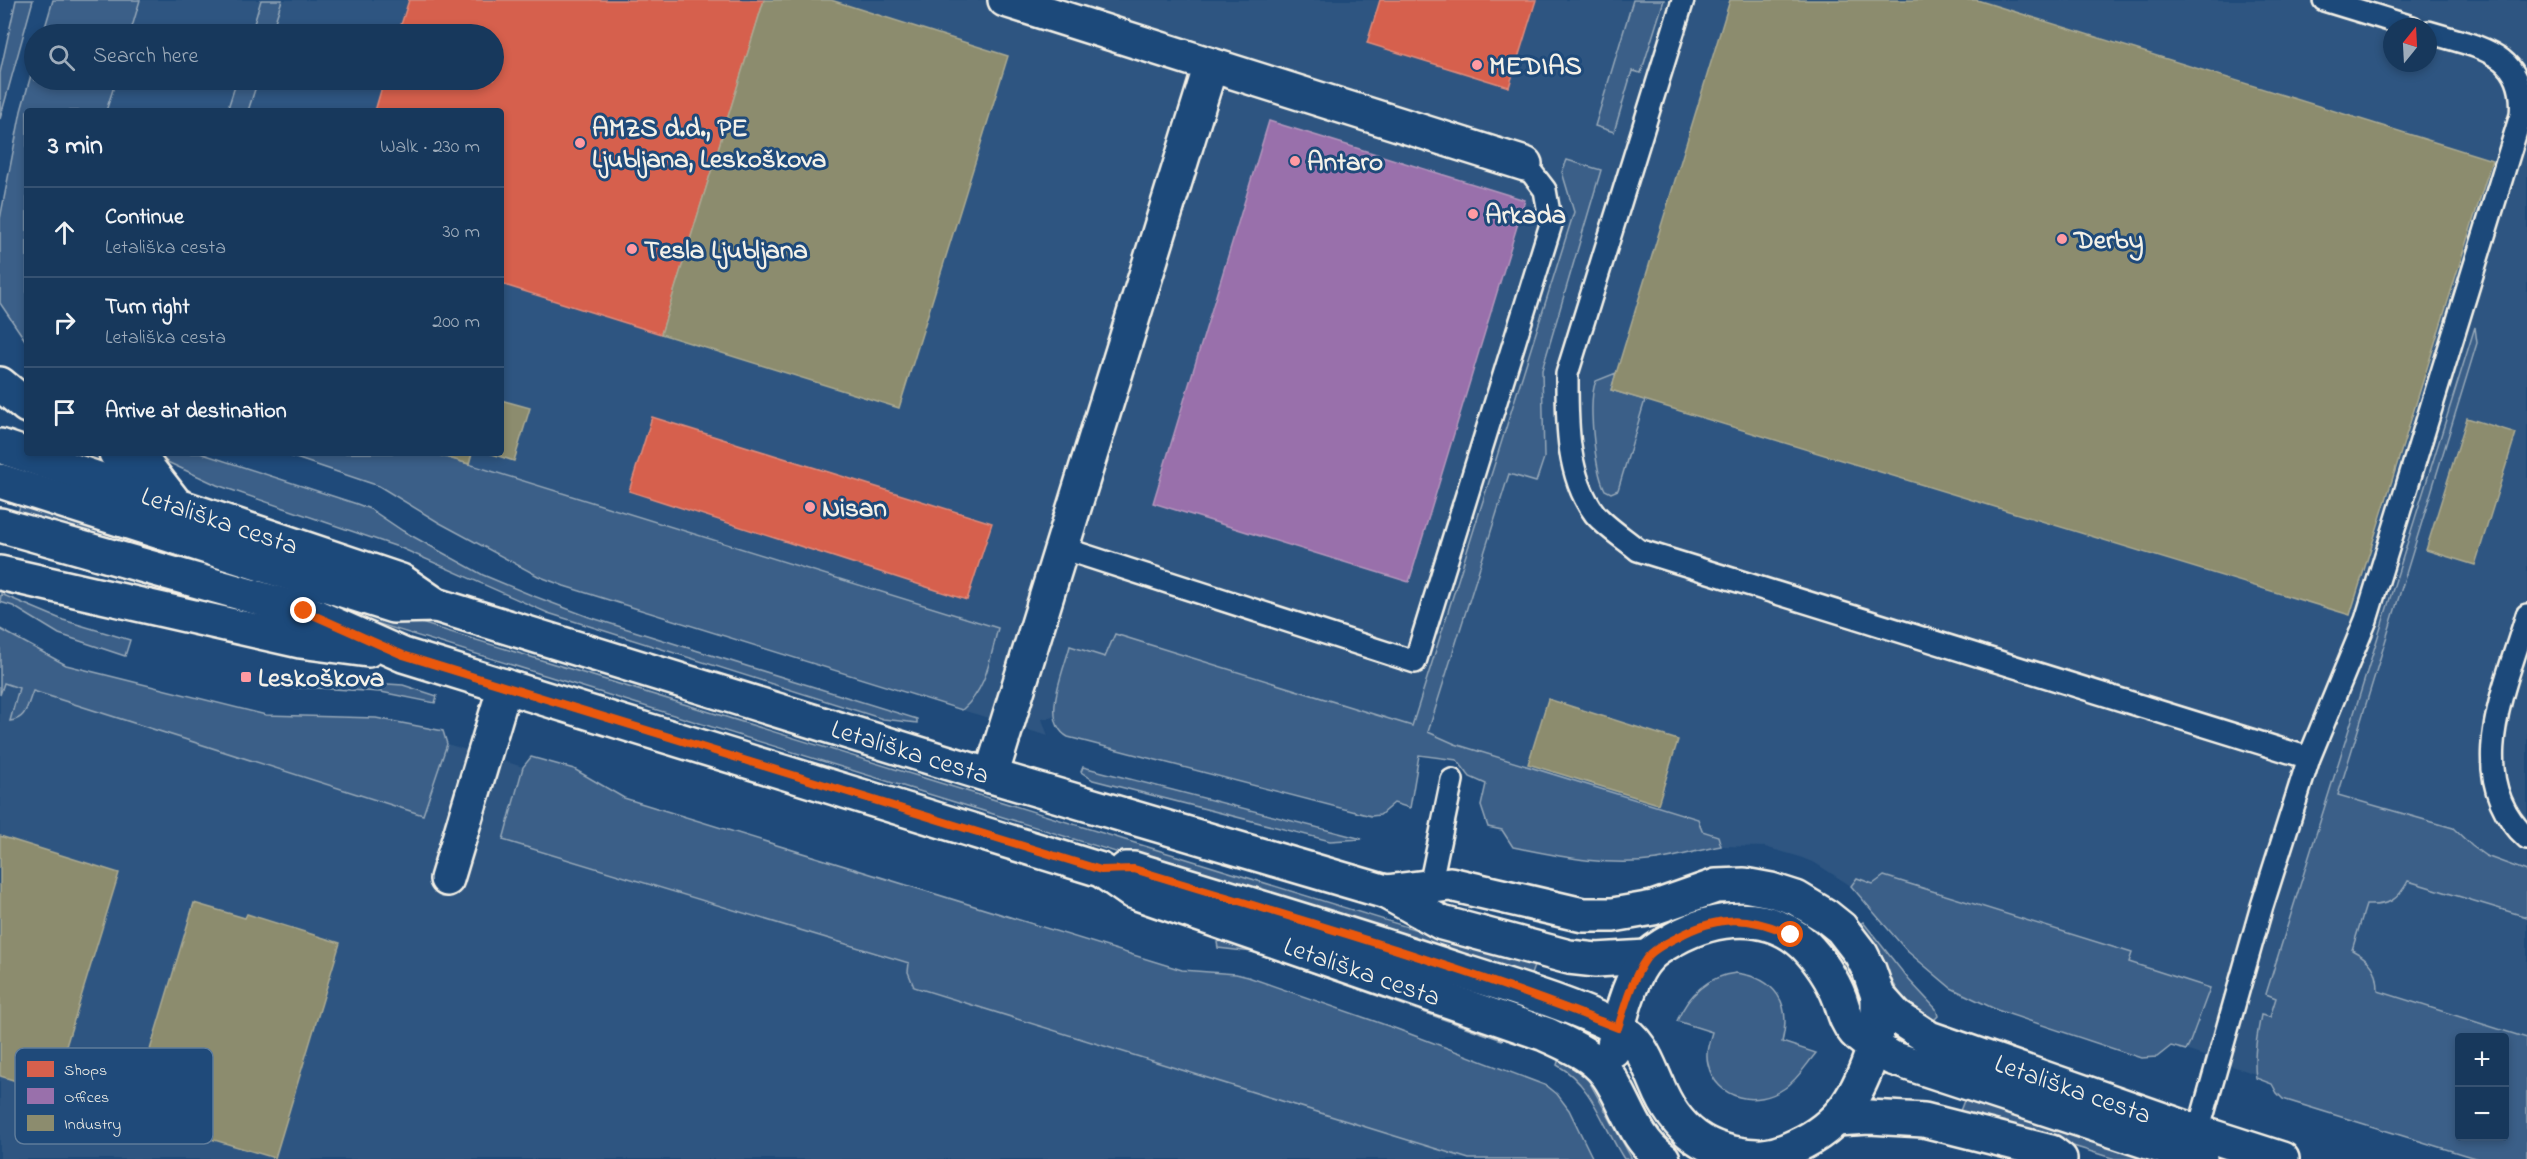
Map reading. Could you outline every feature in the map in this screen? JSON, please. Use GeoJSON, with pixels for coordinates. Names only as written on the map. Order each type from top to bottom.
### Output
{"type":"FeatureCollection","features":[{"type":"Feature","properties":{"kind":"main road"},"geometry":{"type":"LineString","coordinates":[[1005,0],[1526,164]]}},
{"type":"Feature","properties":{"kind":"main road"},"geometry":{"type":"LineString","coordinates":[[992,776],[1211,65]]}},
{"type":"Feature","properties":{"kind":"main road"},"geometry":{"type":"LineString","coordinates":[[0,384],[24,404]]}},
{"type":"Feature","properties":{"kind":"main road","name":"Letališka cesta"},"geometry":{"type":"LineString","coordinates":[[0,446],[24,454]]}},
{"type":"Feature","properties":{"kind":"main road","name":"Letališka cesta"},"geometry":{"type":"LineString","coordinates":[[29,456],[401,582],[436,605],[992,776],[1386,892],[1442,924],[1569,957],[1596,960],[1647,957]]}},
{"type":"Feature","properties":{"kind":"main road"},"geometry":{"type":"LineString","coordinates":[[123,456],[147,467],[178,507]]}},
{"type":"Feature","properties":{"kind":"main road","name":"Letališka cesta"},"geometry":{"type":"LineString","coordinates":[[0,481],[393,606],[436,605]]}},
{"type":"Feature","properties":{"kind":"main road","name":"Letališka cesta"},"geometry":{"type":"LineString","coordinates":[[0,525],[304,611],[403,655],[1101,870],[1131,891],[1545,1034],[1577,1049],[1606,1072],[1633,1124],[1659,1157]]}},
{"type":"Feature","properties":{"kind":"main road","name":"Letališka cesta"},"geometry":{"type":"LineString","coordinates":[[0,573],[300,641],[403,655]]}},
{"type":"Feature","properties":{"kind":"main road"},"geometry":{"type":"LineString","coordinates":[[447,879],[505,686]]}},
{"type":"Feature","properties":{"kind":"main road","name":"Letališka cesta"},"geometry":{"type":"LineString","coordinates":[[1101,870],[1134,869],[1406,953],[1555,1002],[1618,1028],[1635,1042],[1648,1060],[1665,1103],[1678,1123],[1697,1139],[1720,1150],[1759,1158],[1806,1142],[1821,1133],[1836,1119],[1854,1097],[1864,1077],[1874,1047],[1878,1025],[1878,996],[1869,970],[1861,954],[1841,928],[1796,898],[1744,885],[1716,886],[1653,908],[1613,915],[1593,915],[1572,913],[1450,884],[1386,892]]}},
{"type":"Feature","properties":{"kind":"main road","name":"Letališka cesta"},"geometry":{"type":"LineString","coordinates":[[1614,1085],[1613,1050],[1618,1028],[1626,1002],[1647,957],[1664,944],[1705,924],[1738,919],[1773,926],[1806,946],[1831,980],[1845,1017],[1854,1031],[1892,1058],[1939,1075],[2199,1146],[2282,1159]]}},
{"type":"Feature","properties":{"kind":"main road","name":"Letališka cesta"},"geometry":{"type":"LineString","coordinates":[[1878,996],[1897,1017],[1912,1028],[1948,1047],[2199,1146]]}},
{"type":"Feature","properties":{"kind":"main road"},"geometry":{"type":"LineString","coordinates":[[1836,1119],[1869,1117],[1924,1120],[2051,1152],[2060,1159]]}},
{"type":"Feature","properties":{"kind":"lane"},"geometry":{"type":"LineString","coordinates":[[1683,0],[1567,374],[1569,435],[1575,467],[1580,485],[1596,514],[1638,550],[2309,758]]}},
{"type":"Feature","properties":{"kind":"lane"},"geometry":{"type":"LineString","coordinates":[[2325,0],[2383,18]]}},
{"type":"Feature","properties":{"kind":"lane"},"geometry":{"type":"LineString","coordinates":[[2199,1146],[2262,906],[2309,758],[2366,620],[2521,115],[2524,97],[2518,76],[2504,60],[2492,52],[2437,35]]}},
{"type":"Feature","properties":{"kind":"lane"},"geometry":{"type":"LineString","coordinates":[[1062,548],[1415,662],[1551,224],[1545,190],[1526,164]]}},
{"type":"Feature","properties":{"kind":"lane"},"geometry":{"type":"LineString","coordinates":[[2527,615],[2495,721],[2491,753],[2496,794],[2518,830],[2527,838]]}},
{"type":"Feature","properties":{"kind":"lane"},"geometry":{"type":"LineString","coordinates":[[1430,886],[1452,780]]}},
{"type":"Feature","properties":{"kind":"shaded area"},"geometry":{"type":"Polygon","coordinates":[[[16,0],[33,0],[26,24],[24,24],[24,32],[0,119],[0,73],[16,0]]]}},
{"type":"Feature","properties":{"kind":"shaded area"},"geometry":{"type":"Polygon","coordinates":[[[53,0],[140,0],[133,24],[46,24],[53,0]]]}},
{"type":"Feature","properties":{"kind":"shaded area"},"geometry":{"type":"Polygon","coordinates":[[[123,0],[2527,0],[2527,1038],[2378,991],[2270,1017],[2262,1015],[2255,1050],[2255,1074],[2186,1050],[2207,997],[1851,886],[1815,863],[1797,856],[1765,847],[1721,846],[1718,836],[1702,831],[1698,819],[1456,744],[1106,658],[1071,646],[1056,697],[1054,717],[1042,719],[1048,736],[962,710],[970,703],[985,679],[997,628],[443,456],[504,456],[504,108],[88,108],[94,90],[504,90],[504,24],[115,24],[123,0]]]}},
{"type":"Feature","properties":{"kind":"shaded area"},"geometry":{"type":"Polygon","coordinates":[[[261,0],[282,0],[274,24],[254,24],[261,0]]]}},
{"type":"Feature","properties":{"kind":"shaded area"},"geometry":{"type":"Polygon","coordinates":[[[1633,0],[1664,0],[1641,73],[1632,71],[1614,132],[1595,126],[1633,0]]]}},
{"type":"Feature","properties":{"kind":"shaded area"},"geometry":{"type":"Polygon","coordinates":[[[27,90],[113,90],[107,108],[24,108],[24,339],[0,303],[0,219],[27,90]]]}},
{"type":"Feature","properties":{"kind":"shaded area"},"geometry":{"type":"Polygon","coordinates":[[[234,90],[255,90],[249,108],[228,108],[234,90]]]}},
{"type":"Feature","properties":{"kind":"shaded area"},"geometry":{"type":"Polygon","coordinates":[[[1567,160],[1601,170],[1542,370],[1544,458],[1536,482],[1509,474],[1428,732],[1455,744],[1698,819],[1702,831],[1718,836],[1721,846],[1638,862],[1602,862],[1513,847],[1502,830],[1488,827],[1481,806],[1486,784],[1470,777],[1457,760],[1419,755],[1410,808],[1394,803],[1380,815],[1371,816],[1068,737],[1060,730],[1056,720],[1056,695],[1070,646],[1105,657],[1115,634],[1412,726],[1574,212],[1562,172],[1567,160]]]}},
{"type":"Feature","properties":{"kind":"shaded area"},"geometry":{"type":"Polygon","coordinates":[[[2475,327],[2477,343],[2338,795],[2453,828],[2486,856],[2527,871],[2527,917],[2408,881],[2400,893],[2387,903],[2366,905],[2352,950],[2372,966],[2377,977],[2378,991],[2527,1038],[2527,1159],[2478,1159],[2283,1099],[2272,1084],[2256,1078],[2255,1070],[2261,1015],[2270,1017],[2276,998],[2266,994],[2475,327]]]}},
{"type":"Feature","properties":{"kind":"shaded area"},"geometry":{"type":"Polygon","coordinates":[[[1616,373],[1611,390],[1645,400],[1618,490],[1611,493],[1605,490],[1598,468],[1593,436],[1592,404],[1596,381],[1616,373]]]}},
{"type":"Feature","properties":{"kind":"shaded area"},"geometry":{"type":"Polygon","coordinates":[[[154,456],[209,456],[357,504],[370,509],[403,531],[483,575],[531,595],[589,617],[917,719],[917,723],[883,719],[548,613],[401,548],[217,485],[154,456]]]}},
{"type":"Feature","properties":{"kind":"shaded area"},"geometry":{"type":"Polygon","coordinates":[[[290,456],[443,456],[998,628],[990,662],[977,693],[962,710],[564,586],[538,576],[438,522],[379,486],[290,456]]]}},
{"type":"Feature","properties":{"kind":"shaded area"},"geometry":{"type":"Polygon","coordinates":[[[22,500],[1534,966],[1529,980],[18,512],[22,500]]]}},
{"type":"Feature","properties":{"kind":"shaded area"},"geometry":{"type":"Polygon","coordinates":[[[1,594],[63,620],[130,640],[125,656],[59,634],[13,606],[0,602],[1,594]]]}},
{"type":"Feature","properties":{"kind":"shaded area"},"geometry":{"type":"Polygon","coordinates":[[[0,629],[66,665],[266,715],[376,718],[443,731],[447,744],[423,815],[33,691],[23,714],[16,720],[10,721],[19,688],[4,683],[0,695],[0,629]]]}},
{"type":"Feature","properties":{"kind":"shaded area"},"geometry":{"type":"Polygon","coordinates":[[[274,673],[296,678],[403,685],[437,696],[435,703],[381,692],[269,688],[274,673]]]}},
{"type":"Feature","properties":{"kind":"shaded area"},"geometry":{"type":"Polygon","coordinates":[[[4,683],[19,688],[10,720],[25,714],[32,691],[422,815],[447,744],[523,767],[503,840],[1554,1159],[0,1159],[0,695],[4,683]]]}},
{"type":"Feature","properties":{"kind":"shaded area"},"geometry":{"type":"Polygon","coordinates":[[[531,757],[574,769],[624,798],[1182,970],[1248,977],[1397,1029],[1547,1086],[1557,1094],[1569,1110],[1593,1159],[1469,1159],[914,987],[908,972],[909,963],[503,840],[523,767],[531,757]]]}},
{"type":"Feature","properties":{"kind":"shaded area"},"geometry":{"type":"Polygon","coordinates":[[[1083,767],[1362,839],[1330,841],[1093,780],[1081,772],[1083,767]]]}},
{"type":"Feature","properties":{"kind":"shaded area"},"geometry":{"type":"Polygon","coordinates":[[[1884,876],[2132,953],[2129,962],[2210,988],[2186,1050],[2171,1046],[2157,1057],[2141,1058],[1997,1010],[1951,988],[1907,951],[1851,886],[1857,878],[1873,884],[1884,876]]]}},
{"type":"Feature","properties":{"kind":"shaded area"},"geometry":{"type":"Polygon","coordinates":[[[1863,922],[1909,980],[1936,1009],[1938,1016],[1932,1022],[1908,1005],[1901,996],[1860,924],[1863,922]]]}},
{"type":"Feature","properties":{"kind":"shaded area"},"geometry":{"type":"Polygon","coordinates":[[[1228,939],[1505,1031],[1502,1040],[1253,952],[1218,948],[1217,942],[1228,939]]]}},
{"type":"Feature","properties":{"kind":"shaded area"},"geometry":{"type":"Polygon","coordinates":[[[1736,973],[1761,981],[1778,995],[1785,1016],[1782,1042],[1816,1053],[1790,1084],[1762,1098],[1739,1097],[1719,1086],[1712,1076],[1707,1060],[1712,1032],[1677,1021],[1687,1003],[1700,988],[1717,978],[1736,973]]]}},
{"type":"Feature","properties":{"kind":"shaded area"},"geometry":{"type":"Polygon","coordinates":[[[1560,1056],[1585,1074],[1632,1159],[1624,1159],[1588,1095],[1569,1073],[1557,1065],[1560,1056]]]}},
{"type":"Feature","properties":{"kind":"shaded area"},"geometry":{"type":"Polygon","coordinates":[[[1965,1098],[2162,1159],[2115,1159],[1960,1111],[1965,1098]]]}},
{"type":"Feature","properties":{"kind":"building: Shops"},"geometry":{"type":"Polygon","coordinates":[[[409,0],[764,0],[661,334],[504,285],[504,108],[376,108],[381,90],[504,90],[504,24],[401,24],[409,0]]]}},
{"type":"Feature","properties":{"kind":"building: Shops","name":"MEDIAS"},"geometry":{"type":"Polygon","coordinates":[[[1380,0],[1536,0],[1509,87],[1367,43],[1380,0]]]}},
{"type":"Feature","properties":{"kind":"building: Shops","name":"Nisan"},"geometry":{"type":"Polygon","coordinates":[[[652,417],[992,523],[967,600],[629,491],[652,417]]]}},
{"type":"Feature","properties":{"kind":"building: Offices"},"geometry":{"type":"Polygon","coordinates":[[[1269,121],[1525,200],[1409,582],[1153,503],[1269,121]]]}},
{"type":"Feature","properties":{"kind":"building: Industry"},"geometry":{"type":"Polygon","coordinates":[[[764,0],[831,0],[1008,56],[899,408],[661,334],[764,0]]]}},
{"type":"Feature","properties":{"kind":"building: Industry","name":"Derby"},"geometry":{"type":"Polygon","coordinates":[[[1730,0],[1977,0],[2492,160],[2350,615],[1611,390],[1730,0]]]}},
{"type":"Feature","properties":{"kind":"building: Industry"},"geometry":{"type":"Polygon","coordinates":[[[504,401],[530,408],[514,461],[498,456],[504,456],[504,401]]]}},
{"type":"Feature","properties":{"kind":"building: Industry"},"geometry":{"type":"Polygon","coordinates":[[[2467,418],[2516,433],[2475,565],[2426,550],[2467,418]]]}},
{"type":"Feature","properties":{"kind":"building: Industry"},"geometry":{"type":"Polygon","coordinates":[[[442,456],[471,456],[469,464],[442,456]]]}},
{"type":"Feature","properties":{"kind":"building: Industry"},"geometry":{"type":"Polygon","coordinates":[[[1548,699],[1678,740],[1658,804],[1528,764],[1548,699]]]}},
{"type":"Feature","properties":{"kind":"building: Industry"},"geometry":{"type":"Polygon","coordinates":[[[0,836],[119,873],[65,1048],[15,1048],[15,1081],[0,1076],[0,836]]]}},
{"type":"Feature","properties":{"kind":"building: Industry"},"geometry":{"type":"Polygon","coordinates":[[[194,903],[245,918],[247,914],[340,943],[275,1158],[213,1140],[213,1048],[151,1048],[194,903]]]}},
{"type":"Feature","properties":{"kind":"place","name":"MEDIAS"},"geometry":{"type":"Point","coordinates":[1477,65]}},
{"type":"Feature","properties":{"kind":"place","name":"AMZS d.d., PE Ljubljana, Leskoškova"},"geometry":{"type":"Point","coordinates":[580,143]}},
{"type":"Feature","properties":{"kind":"place","name":"Antaro"},"geometry":{"type":"Point","coordinates":[1295,161]}},
{"type":"Feature","properties":{"kind":"place","name":"Arkada"},"geometry":{"type":"Point","coordinates":[1473,214]}},
{"type":"Feature","properties":{"kind":"place","name":"Derby"},"geometry":{"type":"Point","coordinates":[2062,239]}},
{"type":"Feature","properties":{"kind":"place","name":"Tesla Ljubljana"},"geometry":{"type":"Point","coordinates":[632,249]}},
{"type":"Feature","properties":{"kind":"place","name":"Nisan"},"geometry":{"type":"Point","coordinates":[810,507]}},
{"type":"Feature","properties":{"kind":"place","name":"Leskoškova"},"geometry":{"type":"Point","coordinates":[246,677]}},
{"type":"Feature","properties":{"kind":"route"},"geometry":{"type":"LineString","coordinates":[[304,611],[403,655],[1101,870],[1134,869],[1406,953],[1555,1002],[1618,1028],[1626,1002],[1647,957],[1664,944],[1705,924],[1738,919],[1773,926],[1791,935]]}}]}
